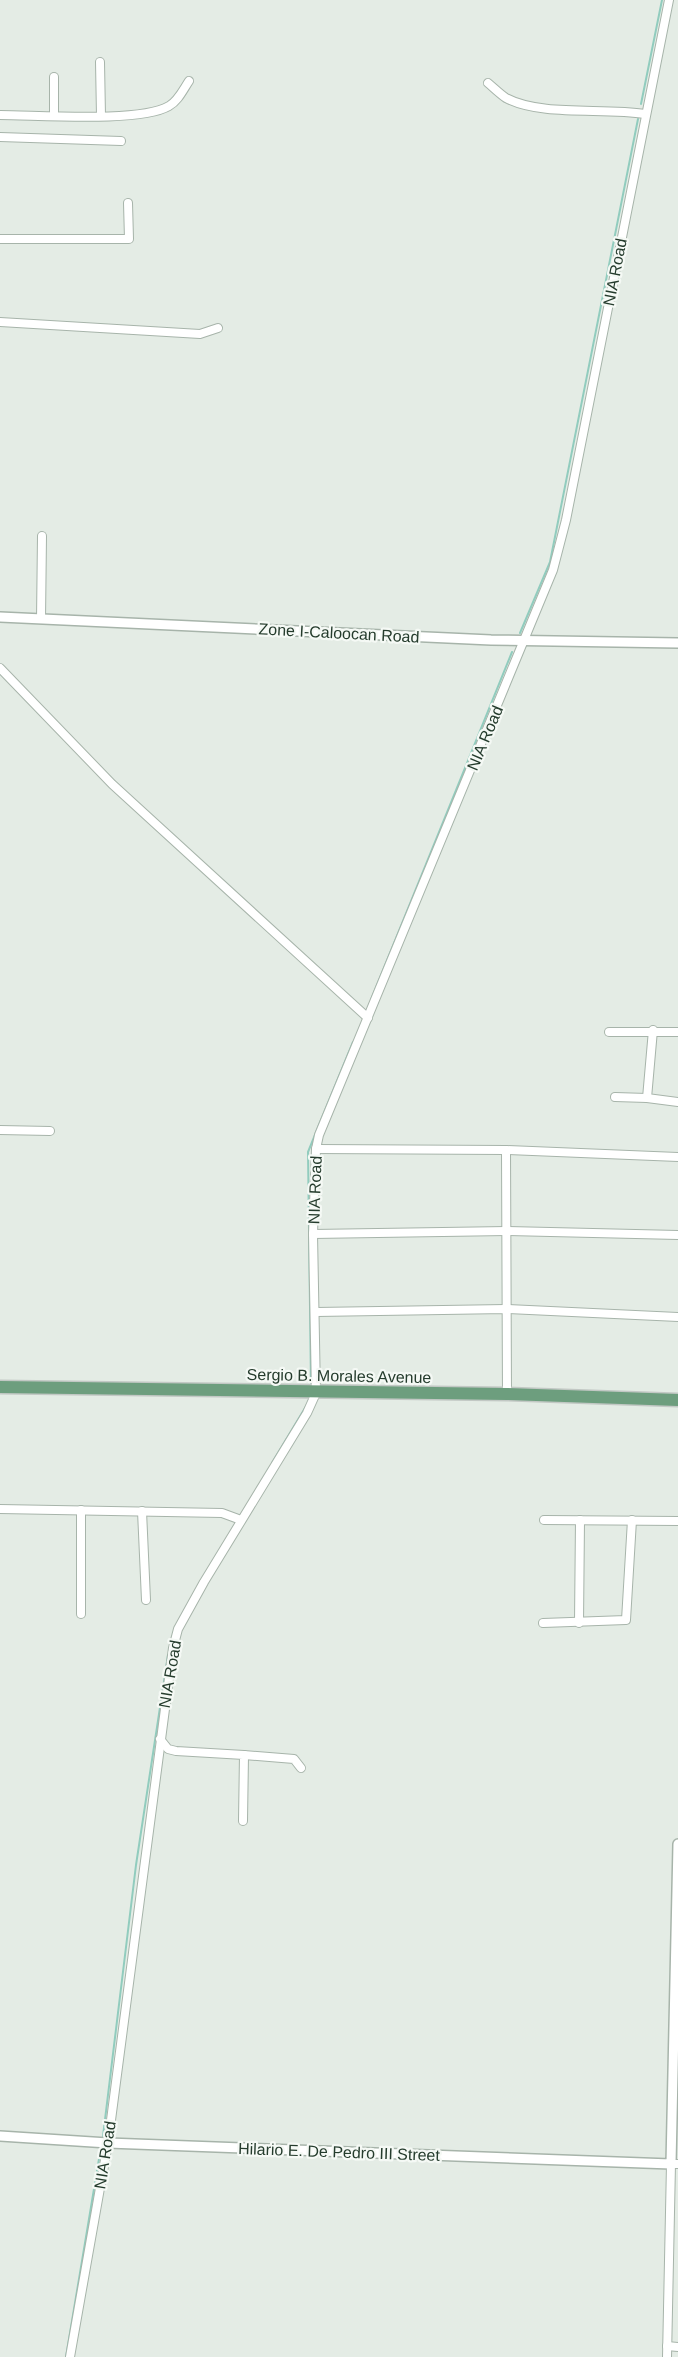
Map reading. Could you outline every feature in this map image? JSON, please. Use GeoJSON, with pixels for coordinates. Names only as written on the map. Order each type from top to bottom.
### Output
{"type":"FeatureCollection","features":[{"type":"Feature","properties":{"kind":"main road","name":"Sergio B. Morales Avenue"},"geometry":{"type":"LineString","coordinates":[[0,1387],[507,1394],[678,1400]]}},
{"type":"Feature","properties":{"kind":"street","name":"NIA Road"},"geometry":{"type":"LineString","coordinates":[[70,2357],[108,2143],[160,1738],[178,1629],[237,1518],[316,1393],[314,1234],[316,1149],[325,1120],[525,640],[559,548],[669,0]]}},
{"type":"Feature","properties":{"kind":"street"},"geometry":{"type":"LineString","coordinates":[[100,62],[101,116]]}},
{"type":"Feature","properties":{"kind":"street"},"geometry":{"type":"LineString","coordinates":[[54,78],[54,115]]}},
{"type":"Feature","properties":{"kind":"street"},"geometry":{"type":"LineString","coordinates":[[0,115],[137,115],[164,109],[178,98],[189,81]]}},
{"type":"Feature","properties":{"kind":"street"},"geometry":{"type":"LineString","coordinates":[[488,83],[505,98],[523,103],[566,110],[627,111],[645,114]]}},
{"type":"Feature","properties":{"kind":"street"},"geometry":{"type":"LineString","coordinates":[[0,137],[121,141]]}},
{"type":"Feature","properties":{"kind":"street"},"geometry":{"type":"LineString","coordinates":[[0,239],[129,239],[128,203]]}},
{"type":"Feature","properties":{"kind":"street"},"geometry":{"type":"LineString","coordinates":[[0,322],[200,334],[218,328]]}},
{"type":"Feature","properties":{"kind":"street"},"geometry":{"type":"LineString","coordinates":[[41,619],[42,536]]}},
{"type":"Feature","properties":{"kind":"street","name":"Zone I-Caloocan Road"},"geometry":{"type":"LineString","coordinates":[[0,617],[525,640],[678,643]]}},
{"type":"Feature","properties":{"kind":"street"},"geometry":{"type":"LineString","coordinates":[[0,668],[112,784],[368,1018]]}},
{"type":"Feature","properties":{"kind":"street"},"geometry":{"type":"LineString","coordinates":[[609,1032],[653,1030],[678,1032]]}},
{"type":"Feature","properties":{"kind":"street"},"geometry":{"type":"LineString","coordinates":[[647,1098],[653,1030]]}},
{"type":"Feature","properties":{"kind":"street"},"geometry":{"type":"LineString","coordinates":[[615,1097],[678,1102]]}},
{"type":"Feature","properties":{"kind":"street"},"geometry":{"type":"LineString","coordinates":[[0,1130],[50,1131]]}},
{"type":"Feature","properties":{"kind":"street"},"geometry":{"type":"LineString","coordinates":[[316,1149],[506,1150],[678,1157]]}},
{"type":"Feature","properties":{"kind":"street"},"geometry":{"type":"LineString","coordinates":[[506,1150],[507,1394]]}},
{"type":"Feature","properties":{"kind":"street"},"geometry":{"type":"LineString","coordinates":[[314,1234],[507,1231],[678,1235]]}},
{"type":"Feature","properties":{"kind":"street"},"geometry":{"type":"LineString","coordinates":[[316,1312],[506,1310],[678,1317]]}},
{"type":"Feature","properties":{"kind":"street"},"geometry":{"type":"LineString","coordinates":[[0,1509],[222,1512],[237,1518]]}},
{"type":"Feature","properties":{"kind":"street"},"geometry":{"type":"LineString","coordinates":[[81,1510],[81,1614]]}},
{"type":"Feature","properties":{"kind":"street"},"geometry":{"type":"LineString","coordinates":[[142,1511],[146,1600]]}},
{"type":"Feature","properties":{"kind":"street"},"geometry":{"type":"LineString","coordinates":[[544,1520],[678,1521]]}},
{"type":"Feature","properties":{"kind":"street"},"geometry":{"type":"LineString","coordinates":[[579,1623],[580,1520]]}},
{"type":"Feature","properties":{"kind":"street"},"geometry":{"type":"LineString","coordinates":[[543,1623],[626,1620],[632,1520]]}},
{"type":"Feature","properties":{"kind":"street"},"geometry":{"type":"LineString","coordinates":[[160,1738],[168,1749],[176,1751],[294,1759],[301,1768]]}},
{"type":"Feature","properties":{"kind":"street"},"geometry":{"type":"LineString","coordinates":[[243,1821],[244,1755]]}},
{"type":"Feature","properties":{"kind":"street"},"geometry":{"type":"LineString","coordinates":[[667,2357],[675,2164],[678,1845]]}},
{"type":"Feature","properties":{"kind":"street","name":"Hilario E. De Pedro III Street"},"geometry":{"type":"LineString","coordinates":[[0,2136],[108,2143],[675,2164]]}},
{"type":"Feature","properties":{"kind":"street"},"geometry":{"type":"LineString","coordinates":[[667,2346],[678,2347]]}},
{"type":"Feature","properties":{"kind":"waterway"},"geometry":{"type":"LineString","coordinates":[[641,104],[662,0]]}},
{"type":"Feature","properties":{"kind":"waterway"},"geometry":{"type":"LineString","coordinates":[[520,633],[550,562],[638,119]]}},
{"type":"Feature","properties":{"kind":"waterway"},"geometry":{"type":"LineString","coordinates":[[371,1000],[512,652]]}},
{"type":"Feature","properties":{"kind":"waterway"},"geometry":{"type":"LineString","coordinates":[[311,1384],[308,1152],[353,1042]]}},
{"type":"Feature","properties":{"kind":"waterway"},"geometry":{"type":"LineString","coordinates":[[272,1463],[308,1403]]}},
{"type":"Feature","properties":{"kind":"waterway"},"geometry":{"type":"LineString","coordinates":[[170,1646],[175,1628]]}},
{"type":"Feature","properties":{"kind":"waterway"},"geometry":{"type":"LineString","coordinates":[[103,2136],[136,1865],[168,1655]]}},
{"type":"Feature","properties":{"kind":"waterway"},"geometry":{"type":"LineString","coordinates":[[66,2357],[100,2153]]}}]}
